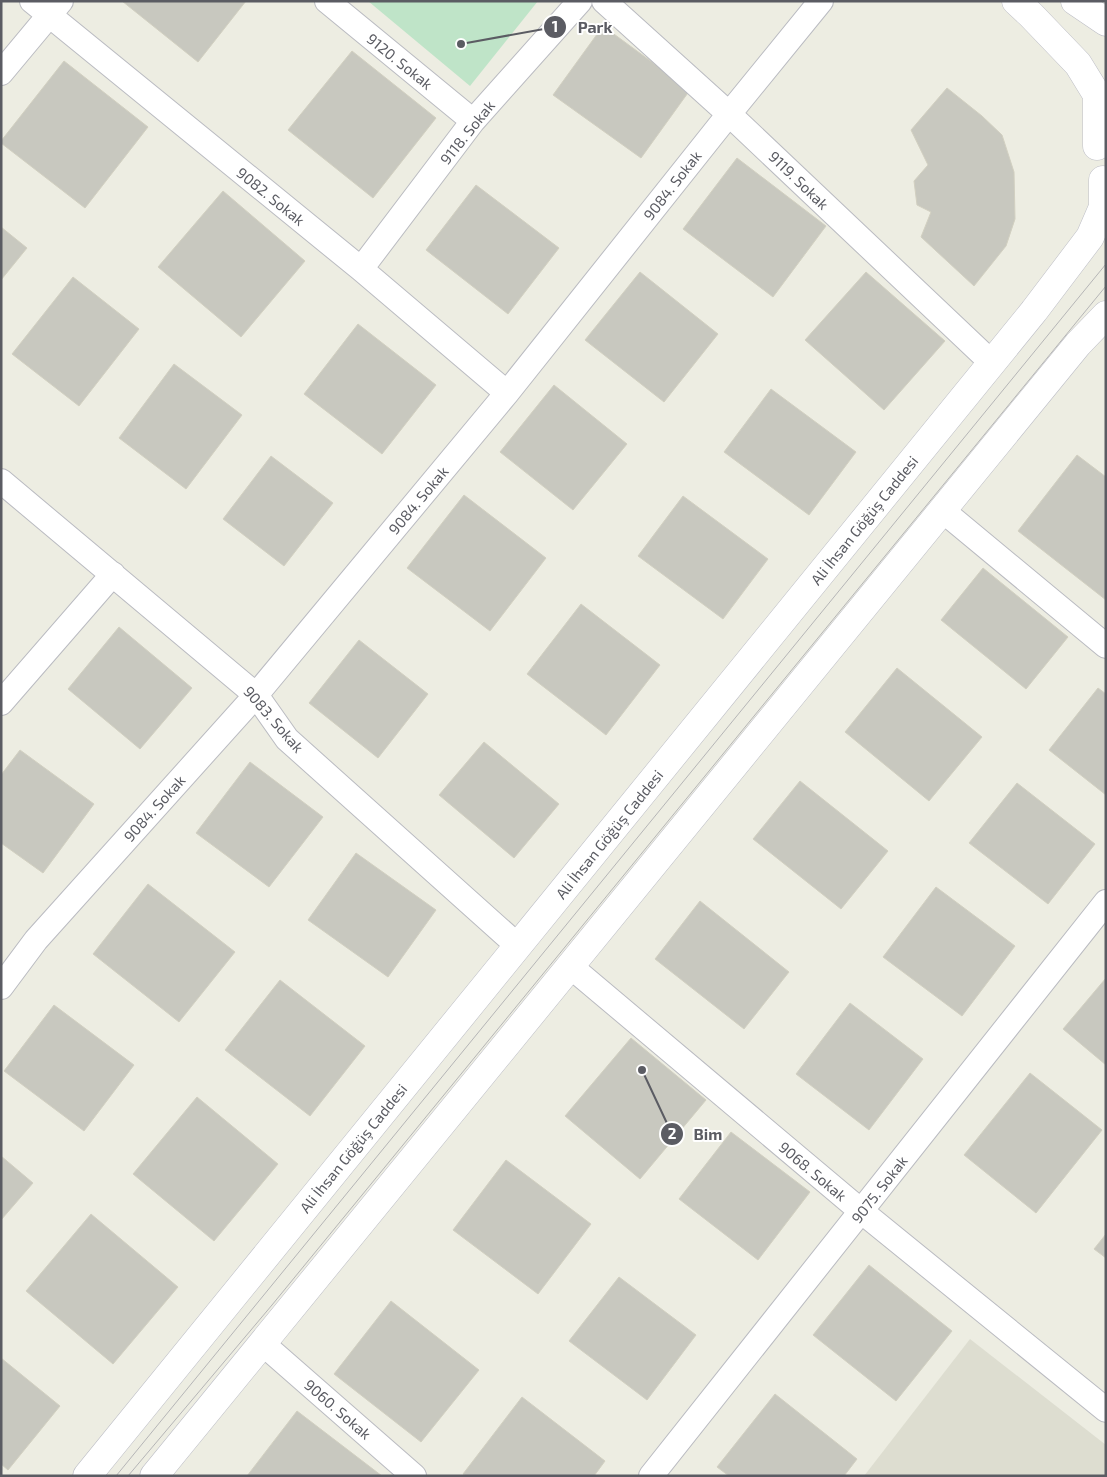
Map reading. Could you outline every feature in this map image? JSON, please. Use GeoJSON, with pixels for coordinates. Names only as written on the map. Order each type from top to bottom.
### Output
{"type":"FeatureCollection","features":[{"type":"Feature","properties":{"kind":"main road"},"geometry":{"type":"LineString","coordinates":[[1016,1],[1032,15],[1078,64],[1097,95],[1097,146]]}},
{"type":"Feature","properties":{"kind":"main road"},"geometry":{"type":"LineString","coordinates":[[1075,1],[1106,22]]}},
{"type":"Feature","properties":{"kind":"main road"},"geometry":{"type":"LineString","coordinates":[[1097,146],[1102,112],[1106,106]]}},
{"type":"Feature","properties":{"kind":"main road","name":"Ali İhsan Göğüş Caddesi"},"geometry":{"type":"LineString","coordinates":[[87,1476],[1034,311],[1090,237],[1103,207],[1105,182],[1097,146]]}},
{"type":"Feature","properties":{"kind":"main road"},"geometry":{"type":"LineString","coordinates":[[154,1476],[1078,344],[1106,315]]}},
{"type":"Feature","properties":{"kind":"street","name":"9120. Sokak"},"geometry":{"type":"LineString","coordinates":[[327,1],[474,121]]}},
{"type":"Feature","properties":{"kind":"street","name":"9118. Sokak"},"geometry":{"type":"LineString","coordinates":[[361,269],[474,121],[580,1]]}},
{"type":"Feature","properties":{"kind":"street","name":"9119. Sokak"},"geometry":{"type":"LineString","coordinates":[[604,1],[729,114],[992,363]]}},
{"type":"Feature","properties":{"kind":"street","name":"9084. Sokak"},"geometry":{"type":"LineString","coordinates":[[1,987],[36,940],[256,695],[507,393],[821,1]]}},
{"type":"Feature","properties":{"kind":"street"},"geometry":{"type":"LineString","coordinates":[[1,73],[47,6]]}},
{"type":"Feature","properties":{"kind":"street","name":"9082. Sokak"},"geometry":{"type":"LineString","coordinates":[[47,6],[507,393]]}},
{"type":"Feature","properties":{"kind":"street","name":"9083. Sokak"},"geometry":{"type":"LineString","coordinates":[[1,481],[256,695],[287,739],[518,946]]}},
{"type":"Feature","properties":{"kind":"street"},"geometry":{"type":"LineString","coordinates":[[942,510],[1106,646]]}},
{"type":"Feature","properties":{"kind":"street"},"geometry":{"type":"LineString","coordinates":[[1,702],[113,574]]}},
{"type":"Feature","properties":{"kind":"street","name":"9075. Sokak"},"geometry":{"type":"LineString","coordinates":[[652,1476],[1106,902]]}},
{"type":"Feature","properties":{"kind":"street","name":"9068. Sokak"},"geometry":{"type":"LineString","coordinates":[[570,966],[861,1211],[1106,1410]]}},
{"type":"Feature","properties":{"kind":"street","name":"9060. Sokak"},"geometry":{"type":"LineString","coordinates":[[262,1342],[414,1476]]}},
{"type":"Feature","properties":{"kind":"shaded area"},"geometry":{"type":"Polygon","coordinates":[[[970,1339],[1106,1445],[1106,1476],[864,1476],[970,1339]]]}},
{"type":"Feature","properties":{"kind":"green space"},"geometry":{"type":"Polygon","coordinates":[[[368,1],[538,1],[470,86],[368,1]]]}},
{"type":"Feature","properties":{"kind":"building"},"geometry":{"type":"Polygon","coordinates":[[[122,1],[246,1],[198,62],[122,1]]]}},
{"type":"Feature","properties":{"kind":"building"},"geometry":{"type":"Polygon","coordinates":[[[603,26],[690,90],[641,158],[553,95],[603,26]]]}},
{"type":"Feature","properties":{"kind":"building"},"geometry":{"type":"Polygon","coordinates":[[[352,51],[436,118],[373,198],[288,130],[352,51]]]}},
{"type":"Feature","properties":{"kind":"building"},"geometry":{"type":"Polygon","coordinates":[[[64,61],[148,127],[85,208],[1,143],[64,61]]]}},
{"type":"Feature","properties":{"kind":"building"},"geometry":{"type":"Polygon","coordinates":[[[947,88],[1002,135],[1014,172],[1015,219],[1006,246],[974,286],[921,237],[931,212],[917,205],[914,181],[928,165],[911,130],[947,88]]]}},
{"type":"Feature","properties":{"kind":"building"},"geometry":{"type":"Polygon","coordinates":[[[737,158],[826,226],[773,297],[683,229],[737,158]]]}},
{"type":"Feature","properties":{"kind":"building"},"geometry":{"type":"Polygon","coordinates":[[[476,185],[559,248],[508,314],[426,250],[476,185]]]}},
{"type":"Feature","properties":{"kind":"building"},"geometry":{"type":"Polygon","coordinates":[[[223,191],[305,261],[241,337],[158,267],[223,191]]]}},
{"type":"Feature","properties":{"kind":"building"},"geometry":{"type":"Polygon","coordinates":[[[1,227],[27,248],[1,280],[1,227]]]}},
{"type":"Feature","properties":{"kind":"building"},"geometry":{"type":"Polygon","coordinates":[[[640,272],[718,334],[664,402],[585,340],[640,272]]]}},
{"type":"Feature","properties":{"kind":"building"},"geometry":{"type":"Polygon","coordinates":[[[866,272],[945,341],[884,410],[805,340],[866,272]]]}},
{"type":"Feature","properties":{"kind":"building"},"geometry":{"type":"Polygon","coordinates":[[[73,277],[139,329],[79,406],[12,354],[73,277]]]}},
{"type":"Feature","properties":{"kind":"building"},"geometry":{"type":"Polygon","coordinates":[[[358,324],[436,385],[382,454],[304,394],[358,324]]]}},
{"type":"Feature","properties":{"kind":"building"},"geometry":{"type":"Polygon","coordinates":[[[174,364],[242,415],[186,489],[119,438],[174,364]]]}},
{"type":"Feature","properties":{"kind":"building"},"geometry":{"type":"Polygon","coordinates":[[[554,385],[627,444],[573,510],[500,452],[554,385]]]}},
{"type":"Feature","properties":{"kind":"building"},"geometry":{"type":"Polygon","coordinates":[[[771,389],[856,452],[809,515],[724,452],[771,389]]]}},
{"type":"Feature","properties":{"kind":"building"},"geometry":{"type":"Polygon","coordinates":[[[1077,455],[1106,477],[1106,600],[1018,531],[1077,455]]]}},
{"type":"Feature","properties":{"kind":"building"},"geometry":{"type":"Polygon","coordinates":[[[271,456],[333,503],[284,566],[223,519],[271,456]]]}},
{"type":"Feature","properties":{"kind":"building"},"geometry":{"type":"Polygon","coordinates":[[[464,495],[546,558],[490,631],[407,568],[464,495]]]}},
{"type":"Feature","properties":{"kind":"building"},"geometry":{"type":"Polygon","coordinates":[[[683,496],[768,559],[723,619],[638,556],[683,496]]]}},
{"type":"Feature","properties":{"kind":"building"},"geometry":{"type":"Polygon","coordinates":[[[983,568],[1068,637],[1026,689],[941,620],[983,568]]]}},
{"type":"Feature","properties":{"kind":"building"},"geometry":{"type":"Polygon","coordinates":[[[581,604],[660,665],[606,735],[527,674],[581,604]]]}},
{"type":"Feature","properties":{"kind":"building"},"geometry":{"type":"Polygon","coordinates":[[[119,627],[192,688],[140,749],[68,689],[119,627]]]}},
{"type":"Feature","properties":{"kind":"building"},"geometry":{"type":"Polygon","coordinates":[[[359,640],[428,694],[378,758],[309,703],[359,640]]]}},
{"type":"Feature","properties":{"kind":"building"},"geometry":{"type":"Polygon","coordinates":[[[897,668],[982,737],[929,801],[845,732],[897,668]]]}},
{"type":"Feature","properties":{"kind":"building"},"geometry":{"type":"Polygon","coordinates":[[[1098,688],[1106,694],[1106,795],[1049,750],[1098,688]]]}},
{"type":"Feature","properties":{"kind":"building"},"geometry":{"type":"Polygon","coordinates":[[[484,742],[559,804],[514,858],[439,795],[484,742]]]}},
{"type":"Feature","properties":{"kind":"building"},"geometry":{"type":"Polygon","coordinates":[[[20,750],[94,804],[43,873],[1,843],[1,775],[20,750]]]}},
{"type":"Feature","properties":{"kind":"building"},"geometry":{"type":"Polygon","coordinates":[[[250,762],[323,817],[269,887],[196,833],[250,762]]]}},
{"type":"Feature","properties":{"kind":"building"},"geometry":{"type":"Polygon","coordinates":[[[800,781],[888,851],[841,909],[753,839],[800,781]]]}},
{"type":"Feature","properties":{"kind":"building"},"geometry":{"type":"Polygon","coordinates":[[[1017,783],[1095,844],[1048,904],[969,843],[1017,783]]]}},
{"type":"Feature","properties":{"kind":"building"},"geometry":{"type":"Polygon","coordinates":[[[356,853],[436,910],[388,977],[308,920],[356,853]]]}},
{"type":"Feature","properties":{"kind":"building"},"geometry":{"type":"Polygon","coordinates":[[[148,884],[235,952],[179,1022],[93,954],[148,884]]]}},
{"type":"Feature","properties":{"kind":"building"},"geometry":{"type":"Polygon","coordinates":[[[936,887],[1015,946],[962,1016],[883,957],[936,887]]]}},
{"type":"Feature","properties":{"kind":"building"},"geometry":{"type":"Polygon","coordinates":[[[700,901],[789,972],[744,1029],[655,959],[700,901]]]}},
{"type":"Feature","properties":{"kind":"building"},"geometry":{"type":"Polygon","coordinates":[[[1106,978],[1106,1065],[1063,1029],[1106,978]]]}},
{"type":"Feature","properties":{"kind":"building"},"geometry":{"type":"Polygon","coordinates":[[[280,980],[365,1046],[310,1116],[225,1050],[280,980]]]}},
{"type":"Feature","properties":{"kind":"building"},"geometry":{"type":"Polygon","coordinates":[[[850,1003],[923,1059],[869,1130],[796,1074],[850,1003]]]}},
{"type":"Feature","properties":{"kind":"building"},"geometry":{"type":"Polygon","coordinates":[[[54,1005],[134,1065],[84,1131],[4,1071],[54,1005]]]}},
{"type":"Feature","properties":{"kind":"building"},"geometry":{"type":"Polygon","coordinates":[[[631,1038],[706,1100],[640,1179],[565,1116],[631,1038]]]}},
{"type":"Feature","properties":{"kind":"building"},"geometry":{"type":"Polygon","coordinates":[[[1030,1073],[1102,1130],[1036,1213],[964,1155],[1030,1073]]]}},
{"type":"Feature","properties":{"kind":"building"},"geometry":{"type":"Polygon","coordinates":[[[197,1097],[278,1164],[214,1241],[133,1174],[197,1097]]]}},
{"type":"Feature","properties":{"kind":"building"},"geometry":{"type":"Polygon","coordinates":[[[731,1132],[810,1192],[758,1260],[679,1199],[731,1132]]]}},
{"type":"Feature","properties":{"kind":"building"},"geometry":{"type":"Polygon","coordinates":[[[1,1156],[33,1183],[1,1220],[1,1156]]]}},
{"type":"Feature","properties":{"kind":"building"},"geometry":{"type":"Polygon","coordinates":[[[506,1160],[591,1224],[538,1294],[453,1230],[506,1160]]]}},
{"type":"Feature","properties":{"kind":"building"},"geometry":{"type":"Polygon","coordinates":[[[91,1214],[178,1287],[113,1364],[26,1291],[91,1214]]]}},
{"type":"Feature","properties":{"kind":"building"},"geometry":{"type":"Polygon","coordinates":[[[1106,1234],[1106,1258],[1094,1249],[1106,1234]]]}},
{"type":"Feature","properties":{"kind":"building"},"geometry":{"type":"Polygon","coordinates":[[[869,1265],[952,1331],[896,1401],[813,1335],[869,1265]]]}},
{"type":"Feature","properties":{"kind":"building"},"geometry":{"type":"Polygon","coordinates":[[[619,1277],[696,1335],[647,1400],[569,1341],[619,1277]]]}},
{"type":"Feature","properties":{"kind":"building"},"geometry":{"type":"Polygon","coordinates":[[[391,1301],[479,1370],[421,1442],[334,1374],[391,1301]]]}},
{"type":"Feature","properties":{"kind":"building"},"geometry":{"type":"Polygon","coordinates":[[[1,1358],[60,1406],[8,1470],[1,1464],[1,1358]]]}},
{"type":"Feature","properties":{"kind":"building"},"geometry":{"type":"Polygon","coordinates":[[[775,1394],[857,1459],[844,1476],[729,1476],[717,1467],[775,1394]]]}},
{"type":"Feature","properties":{"kind":"building"},"geometry":{"type":"Polygon","coordinates":[[[522,1397],[605,1461],[594,1476],[466,1476],[463,1474],[522,1397]]]}},
{"type":"Feature","properties":{"kind":"building"},"geometry":{"type":"Polygon","coordinates":[[[297,1411],[382,1476],[247,1476],[297,1411]]]}},
{"type":"Feature","properties":{"kind":"tram line"},"geometry":{"type":"LineString","coordinates":[[116,1476],[1106,264]]}},
{"type":"Feature","properties":{"kind":"tram line"},"geometry":{"type":"LineString","coordinates":[[128,1476],[272,1305],[1106,286]]}},
{"type":"Feature","properties":{"kind":"place","name":"Park"},"geometry":{"type":"Point","coordinates":[461,44]}},
{"type":"Feature","properties":{"kind":"place","name":"Bim"},"geometry":{"type":"Point","coordinates":[642,1070]}}]}
